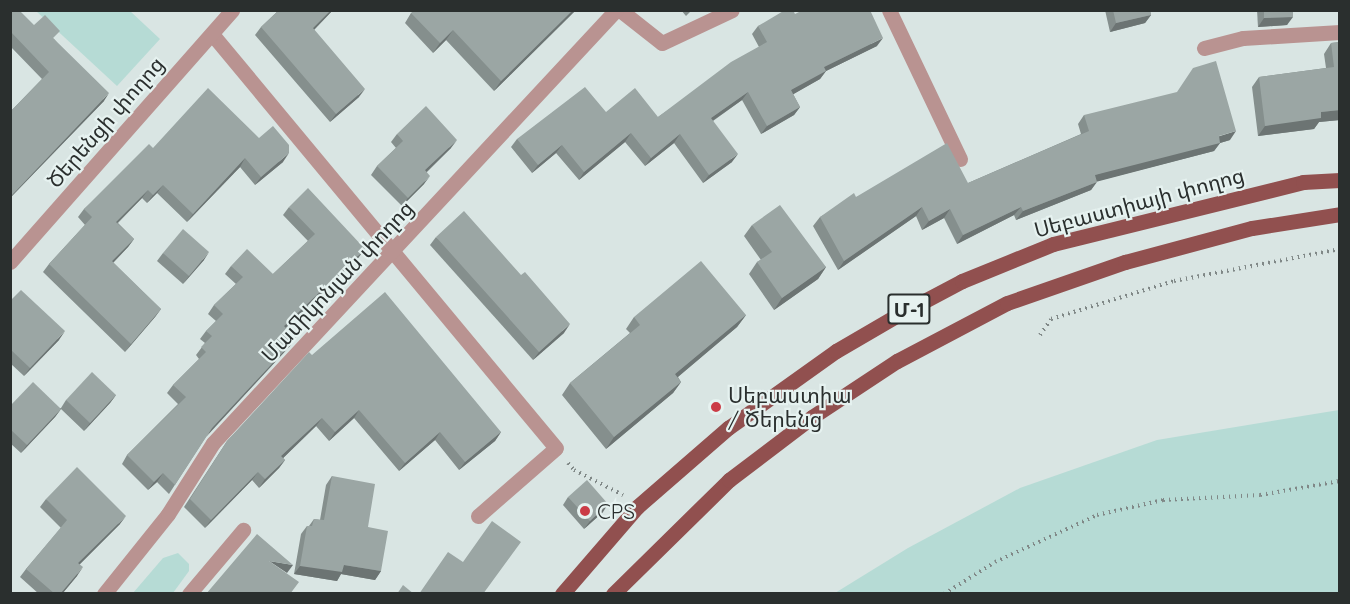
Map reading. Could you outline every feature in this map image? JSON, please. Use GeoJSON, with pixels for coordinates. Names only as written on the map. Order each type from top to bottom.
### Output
{"type":"FeatureCollection","features":[{"type":"Feature","properties":{"kind":"main road","name":"Սեբաստիայի փողոց"},"geometry":{"type":"LineString","coordinates":[[562,594],[637,507],[728,428],[836,351],[924,301],[1053,244],[1303,182],[1340,180]]}},
{"type":"Feature","properties":{"kind":"main road","name":"Մ-1"},"geometry":{"type":"LineString","coordinates":[[613,594],[729,480],[812,417],[897,361],[1006,303],[1125,261],[1252,228],[1340,214]]}},
{"type":"Feature","properties":{"kind":"street","name":"Ծերենցի փողոց"},"geometry":{"type":"LineString","coordinates":[[10,262],[232,10]]}},
{"type":"Feature","properties":{"kind":"street"},"geometry":{"type":"LineString","coordinates":[[618,10],[662,43],[732,10]]}},
{"type":"Feature","properties":{"kind":"street","name":"Մամիկոնյան փողոց"},"geometry":{"type":"LineString","coordinates":[[104,594],[168,514],[213,443],[394,253],[618,10]]}},
{"type":"Feature","properties":{"kind":"street"},"geometry":{"type":"LineString","coordinates":[[889,10],[960,159]]}},
{"type":"Feature","properties":{"kind":"street"},"geometry":{"type":"LineString","coordinates":[[1204,48],[1243,38],[1340,32]]}},
{"type":"Feature","properties":{"kind":"street"},"geometry":{"type":"LineString","coordinates":[[212,34],[556,448],[478,516]]}},
{"type":"Feature","properties":{"kind":"street"},"geometry":{"type":"LineString","coordinates":[[189,594],[243,530]]}},
{"type":"Feature","properties":{"kind":"path"},"geometry":{"type":"LineString","coordinates":[[1040,335],[1051,320],[1174,281],[1340,249]]}},
{"type":"Feature","properties":{"kind":"path"},"geometry":{"type":"LineString","coordinates":[[556,448],[574,470],[623,495]]}},
{"type":"Feature","properties":{"kind":"path"},"geometry":{"type":"LineString","coordinates":[[944,594],[995,562],[1097,515],[1163,500],[1260,495],[1340,481]]}},
{"type":"Feature","properties":{"kind":"green space"},"geometry":{"type":"Polygon","coordinates":[[[36,11],[130,11],[160,39],[117,86],[36,11]]]}},
{"type":"Feature","properties":{"kind":"green space"},"geometry":{"type":"Polygon","coordinates":[[[1339,410],[1339,593],[835,593],[908,548],[1020,488],[1157,440],[1339,410]]]}},
{"type":"Feature","properties":{"kind":"green space"},"geometry":{"type":"Polygon","coordinates":[[[178,553],[189,564],[189,571],[173,593],[133,593],[163,558],[178,553]]]}},
{"type":"Feature","properties":{"kind":"building"},"geometry":{"type":"Polygon","coordinates":[[[10,10],[19,10],[34,25],[45,15],[60,31],[53,38],[109,93],[12,195],[10,194],[10,112],[49,72],[10,31],[10,10]]]}},
{"type":"Feature","properties":{"kind":"building"},"geometry":{"type":"Polygon","coordinates":[[[279,10],[331,10],[313,28],[365,89],[336,114],[261,27],[279,10]]]}},
{"type":"Feature","properties":{"kind":"building"},"geometry":{"type":"Polygon","coordinates":[[[414,10],[450,10],[451,12],[453,10],[573,10],[501,81],[453,30],[440,43],[411,13],[414,10]]]}},
{"type":"Feature","properties":{"kind":"building"},"geometry":{"type":"Polygon","coordinates":[[[785,10],[793,10],[795,14],[803,10],[870,10],[883,38],[824,67],[826,71],[791,90],[800,107],[767,126],[748,92],[711,118],[738,154],[709,175],[680,134],[651,158],[631,133],[584,172],[562,145],[538,165],[517,139],[585,87],[606,112],[635,88],[658,117],[731,62],[767,42],[758,26],[785,10]]]}},
{"type":"Feature","properties":{"kind":"building"},"geometry":{"type":"Polygon","coordinates":[[[1113,10],[1150,10],[1151,15],[1116,23],[1113,10]]]}},
{"type":"Feature","properties":{"kind":"building"},"geometry":{"type":"Polygon","coordinates":[[[1264,10],[1293,10],[1293,17],[1264,18],[1264,10]]]}},
{"type":"Feature","properties":{"kind":"building"},"geometry":{"type":"Polygon","coordinates":[[[1340,42],[1340,110],[1321,112],[1321,118],[1265,126],[1259,77],[1334,67],[1331,43],[1340,42]]]}},
{"type":"Feature","properties":{"kind":"building"},"geometry":{"type":"Polygon","coordinates":[[[1216,61],[1236,131],[1219,136],[1220,143],[1095,175],[1097,182],[1023,211],[1021,207],[963,235],[950,209],[929,221],[922,207],[844,261],[820,217],[854,193],[856,197],[947,143],[968,183],[1089,131],[1084,115],[1177,92],[1193,68],[1216,61]]]}},
{"type":"Feature","properties":{"kind":"building"},"geometry":{"type":"Polygon","coordinates":[[[208,88],[259,138],[273,126],[289,145],[289,153],[261,177],[245,158],[193,214],[163,185],[153,195],[148,190],[116,222],[134,239],[112,261],[161,309],[131,344],[49,264],[92,217],[84,209],[149,144],[153,148],[208,88]]]}},
{"type":"Feature","properties":{"kind":"building"},"geometry":{"type":"Polygon","coordinates":[[[426,106],[457,140],[425,170],[430,176],[408,198],[377,166],[403,141],[397,134],[426,106]]]}},
{"type":"Feature","properties":{"kind":"building"},"geometry":{"type":"Polygon","coordinates":[[[308,188],[365,249],[284,326],[296,338],[212,428],[175,485],[163,473],[154,482],[127,455],[186,397],[173,385],[206,352],[201,347],[212,336],[206,331],[223,314],[214,305],[243,277],[231,266],[247,249],[273,274],[315,234],[289,207],[308,188]]]}},
{"type":"Feature","properties":{"kind":"building"},"geometry":{"type":"Polygon","coordinates":[[[780,205],[826,267],[782,298],[757,262],[772,252],[752,225],[780,205]]]}},
{"type":"Feature","properties":{"kind":"building"},"geometry":{"type":"Polygon","coordinates":[[[464,211],[521,275],[525,272],[570,324],[539,352],[436,237],[464,211]]]}},
{"type":"Feature","properties":{"kind":"building"},"geometry":{"type":"Polygon","coordinates":[[[183,229],[209,252],[189,276],[163,253],[183,229]]]}},
{"type":"Feature","properties":{"kind":"building"},"geometry":{"type":"Polygon","coordinates":[[[701,261],[746,315],[675,374],[681,382],[614,437],[570,383],[640,325],[634,317],[701,261]]]}},
{"type":"Feature","properties":{"kind":"building"},"geometry":{"type":"Polygon","coordinates":[[[21,290],[65,331],[30,368],[10,349],[10,301],[21,290]]]}},
{"type":"Feature","properties":{"kind":"building"},"geometry":{"type":"Polygon","coordinates":[[[385,292],[501,432],[465,462],[440,432],[405,463],[359,410],[335,432],[322,418],[281,456],[285,460],[265,479],[258,472],[211,520],[190,499],[227,441],[309,352],[312,355],[385,292]]]}},
{"type":"Feature","properties":{"kind":"building"},"geometry":{"type":"Polygon","coordinates":[[[92,372],[116,395],[90,423],[66,400],[92,372]]]}},
{"type":"Feature","properties":{"kind":"building"},"geometry":{"type":"Polygon","coordinates":[[[33,382],[61,409],[27,445],[10,429],[10,406],[33,382]]]}},
{"type":"Feature","properties":{"kind":"building"},"geometry":{"type":"Polygon","coordinates":[[[77,467],[126,516],[78,563],[83,567],[60,594],[55,594],[26,569],[67,520],[46,499],[77,467]]]}},
{"type":"Feature","properties":{"kind":"building"},"geometry":{"type":"Polygon","coordinates":[[[332,476],[375,484],[368,527],[388,531],[381,571],[344,565],[342,572],[300,566],[307,526],[312,526],[314,519],[324,520],[332,476]]]}},
{"type":"Feature","properties":{"kind":"building"},"geometry":{"type":"Polygon","coordinates":[[[587,480],[608,504],[590,521],[568,497],[587,480]]]}},
{"type":"Feature","properties":{"kind":"building"},"geometry":{"type":"Polygon","coordinates":[[[492,521],[521,542],[483,594],[419,594],[448,552],[463,562],[492,521]]]}},
{"type":"Feature","properties":{"kind":"building"},"geometry":{"type":"Polygon","coordinates":[[[257,534],[293,565],[269,561],[299,582],[290,594],[206,594],[257,534]]]}},
{"type":"Feature","properties":{"kind":"building"},"geometry":{"type":"Polygon","coordinates":[[[403,585],[414,594],[397,594],[403,585]]]}},
{"type":"Feature","properties":{"kind":"place","name":"Սեբաստիա / Ծերենց"},"geometry":{"type":"Point","coordinates":[716,407]}},
{"type":"Feature","properties":{"kind":"place","name":"CPS"},"geometry":{"type":"Point","coordinates":[585,511]}}]}
